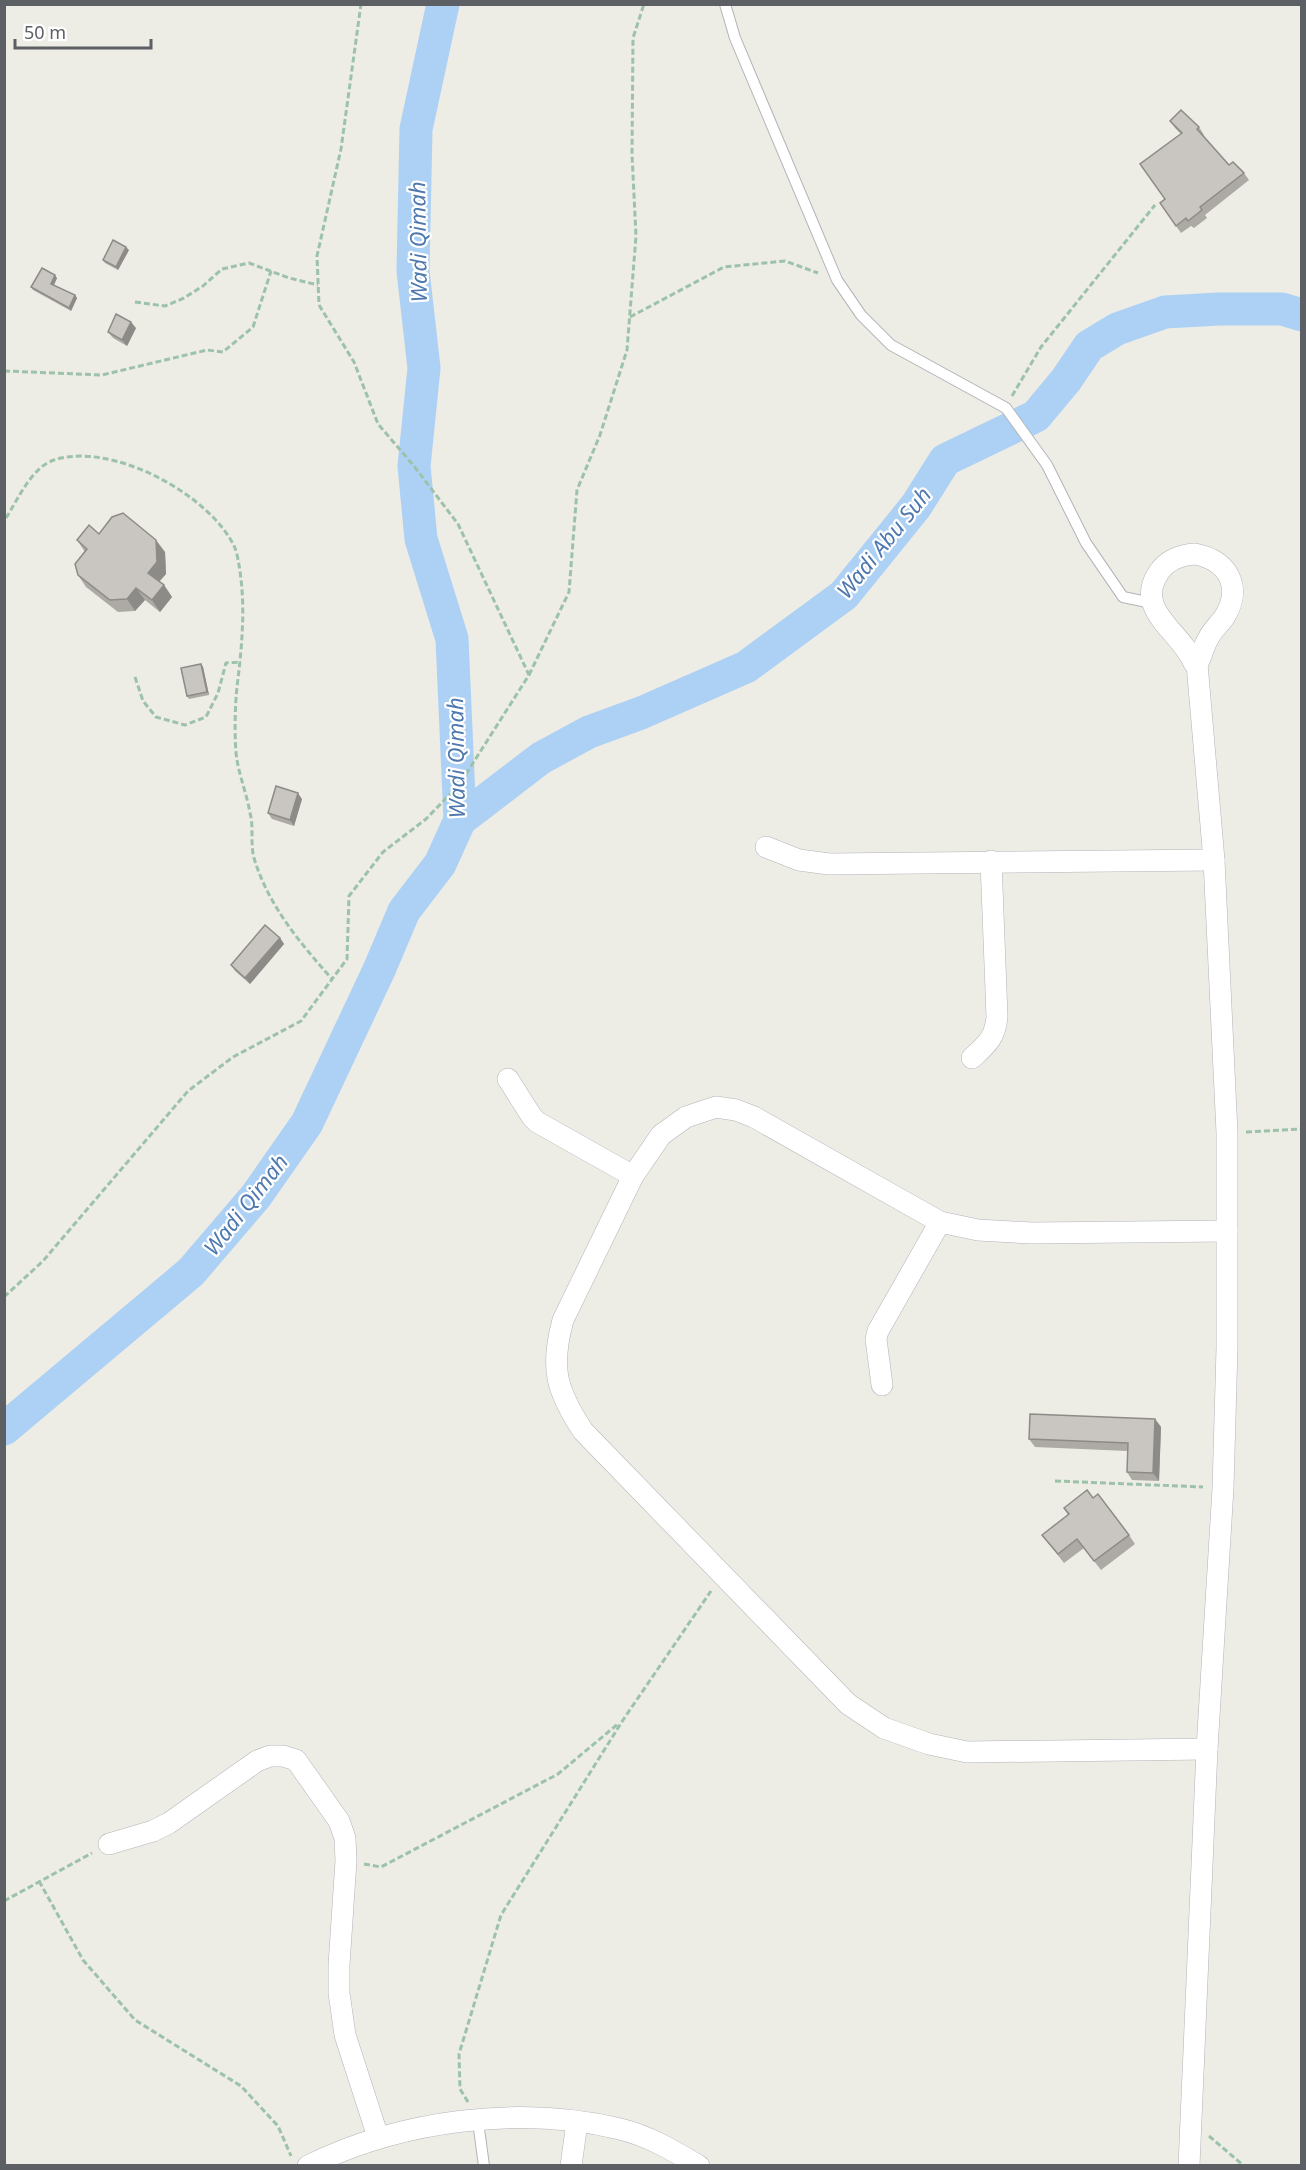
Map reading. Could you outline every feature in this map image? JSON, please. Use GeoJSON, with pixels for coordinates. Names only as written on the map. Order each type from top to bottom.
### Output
{"type":"FeatureCollection","features":[{"type":"Feature","properties":{"kind":"street"},"geometry":{"type":"LineString","coordinates":[[1189,2166],[1207,1749],[1223,1488],[1227,1348],[1227,1132],[1214,860],[1197,664],[1209,636],[1225,615],[1230,604],[1231,580],[1226,570],[1217,561],[1195,554],[1183,555],[1162,567],[1155,578],[1152,603],[1162,622],[1180,638],[1194,663],[1197,664]]}},
{"type":"Feature","properties":{"kind":"street"},"geometry":{"type":"LineString","coordinates":[[766,847],[800,860],[830,864],[1214,860]]}},
{"type":"Feature","properties":{"kind":"street"},"geometry":{"type":"LineString","coordinates":[[972,1058],[996,1031],[991,861]]}},
{"type":"Feature","properties":{"kind":"street"},"geometry":{"type":"LineString","coordinates":[[508,1079],[532,1118],[537,1122],[633,1176]]}},
{"type":"Feature","properties":{"kind":"street"},"geometry":{"type":"LineString","coordinates":[[1207,1749],[967,1752],[929,1744],[884,1728],[848,1704],[583,1431],[560,1391],[556,1367],[556,1346],[563,1320],[633,1176],[661,1135],[686,1117],[716,1107],[754,1116],[940,1222],[978,1230],[1032,1233],[1227,1231]]}},
{"type":"Feature","properties":{"kind":"street"},"geometry":{"type":"LineString","coordinates":[[882,1385],[876,1339],[878,1331],[940,1222]]}},
{"type":"Feature","properties":{"kind":"street"},"geometry":{"type":"LineString","coordinates":[[109,1844],[153,1831],[169,1823],[257,1761],[270,1756],[283,1756],[296,1760],[339,1821],[345,1838],[346,1861],[339,1993],[345,2036],[378,2138]]}},
{"type":"Feature","properties":{"kind":"street"},"geometry":{"type":"LineString","coordinates":[[308,2166],[338,2160],[378,2138],[440,2124],[513,2118],[577,2122],[621,2130],[649,2139],[699,2166]]}},
{"type":"Feature","properties":{"kind":"street"},"geometry":{"type":"LineString","coordinates":[[571,2166],[577,2122]]}},
{"type":"Feature","properties":{"kind":"lane"},"geometry":{"type":"LineString","coordinates":[[725,4],[735,38],[837,280],[861,315],[891,345],[1006,408],[1047,465],[1086,543],[1123,597],[1152,603]]}},
{"type":"Feature","properties":{"kind":"lane"},"geometry":{"type":"LineString","coordinates":[[478,2121],[484,2166]]}},
{"type":"Feature","properties":{"kind":"path"},"geometry":{"type":"LineString","coordinates":[[361,4],[341,149],[317,256],[319,305],[354,362],[378,424],[414,466],[458,524],[529,675]]}},
{"type":"Feature","properties":{"kind":"path"},"geometry":{"type":"LineString","coordinates":[[4,1297],[44,1262],[188,1091],[233,1057],[301,1020],[346,959],[349,896],[383,852],[426,819],[459,785],[529,675],[569,592],[577,490],[600,435],[627,350],[636,236],[632,154],[633,38],[644,4]]}},
{"type":"Feature","properties":{"kind":"path"},"geometry":{"type":"LineString","coordinates":[[1006,408],[1041,347],[1155,205]]}},
{"type":"Feature","properties":{"kind":"path"},"geometry":{"type":"LineString","coordinates":[[630,317],[724,267],[785,261],[837,280]]}},
{"type":"Feature","properties":{"kind":"path"},"geometry":{"type":"LineString","coordinates":[[135,302],[165,306],[203,286],[222,269],[249,263],[318,285]]}},
{"type":"Feature","properties":{"kind":"path"},"geometry":{"type":"LineString","coordinates":[[4,371],[102,375],[207,350],[223,352],[252,327],[271,271]]}},
{"type":"Feature","properties":{"kind":"path"},"geometry":{"type":"LineString","coordinates":[[6,518],[35,473],[53,460],[81,456],[115,461],[143,470],[177,488],[215,518],[236,549],[244,591],[241,662],[237,689],[237,758],[251,815],[253,855],[268,894],[292,930],[332,979]]}},
{"type":"Feature","properties":{"kind":"path"},"geometry":{"type":"LineString","coordinates":[[135,676],[143,702],[156,717],[185,725],[206,717],[218,693],[226,663],[241,662]]}},
{"type":"Feature","properties":{"kind":"path"},"geometry":{"type":"LineString","coordinates":[[1227,1132],[1302,1129]]}},
{"type":"Feature","properties":{"kind":"path"},"geometry":{"type":"LineString","coordinates":[[1055,1481],[1223,1488]]}},
{"type":"Feature","properties":{"kind":"path"},"geometry":{"type":"LineString","coordinates":[[478,2121],[460,2089],[459,2054],[501,1915],[623,1720],[722,1575]]}},
{"type":"Feature","properties":{"kind":"path"},"geometry":{"type":"LineString","coordinates":[[346,1861],[381,1867],[392,1862],[558,1774],[623,1720]]}},
{"type":"Feature","properties":{"kind":"path"},"geometry":{"type":"LineString","coordinates":[[4,1900],[109,1844]]}},
{"type":"Feature","properties":{"kind":"path"},"geometry":{"type":"LineString","coordinates":[[39,1881],[83,1959],[135,2020],[241,2086],[278,2126],[294,2166]]}},
{"type":"Feature","properties":{"kind":"path"},"geometry":{"type":"LineString","coordinates":[[1191,2121],[1245,2166]]}},
{"type":"Feature","properties":{"kind":"building"},"geometry":{"type":"Polygon","coordinates":[[[1181,110],[1199,127],[1197,129],[1229,165],[1233,162],[1244,173],[1200,207],[1202,210],[1188,221],[1186,218],[1176,226],[1160,203],[1165,199],[1140,164],[1182,133],[1170,121],[1181,110]]]}},
{"type":"Feature","properties":{"kind":"building"},"geometry":{"type":"Polygon","coordinates":[[[113,240],[126,247],[116,267],[103,260],[113,240]]]}},
{"type":"Feature","properties":{"kind":"building"},"geometry":{"type":"Polygon","coordinates":[[[42,268],[55,275],[51,284],[75,295],[69,308],[31,287],[42,268]]]}},
{"type":"Feature","properties":{"kind":"building"},"geometry":{"type":"Polygon","coordinates":[[[116,314],[131,322],[122,340],[108,332],[116,314]]]}},
{"type":"Feature","properties":{"kind":"building"},"geometry":{"type":"Polygon","coordinates":[[[123,513],[156,540],[157,562],[148,573],[164,585],[152,600],[136,588],[127,599],[110,600],[78,575],[75,564],[87,549],[77,540],[89,525],[99,534],[112,517],[123,513]]]}},
{"type":"Feature","properties":{"kind":"building"},"geometry":{"type":"Polygon","coordinates":[[[201,664],[207,692],[187,696],[181,668],[201,664]]]}},
{"type":"Feature","properties":{"kind":"building"},"geometry":{"type":"Polygon","coordinates":[[[276,786],[298,793],[290,820],[268,813],[276,786]]]}},
{"type":"Feature","properties":{"kind":"building"},"geometry":{"type":"Polygon","coordinates":[[[265,925],[280,938],[245,978],[231,965],[265,925]]]}},
{"type":"Feature","properties":{"kind":"building"},"geometry":{"type":"Polygon","coordinates":[[[1030,1414],[1155,1419],[1153,1473],[1127,1472],[1128,1443],[1029,1439],[1030,1414]]]}},
{"type":"Feature","properties":{"kind":"building"},"geometry":{"type":"Polygon","coordinates":[[[1087,1490],[1093,1498],[1098,1494],[1129,1535],[1094,1561],[1077,1539],[1058,1554],[1042,1535],[1069,1514],[1064,1508],[1087,1490]]]}},
{"type":"Feature","properties":{"kind":"waterway","name":"Wadi Qimah"},"geometry":{"type":"LineString","coordinates":[[4,1429],[191,1272],[256,1196],[307,1123],[379,970],[404,911],[440,864],[460,820],[452,639],[421,539],[414,466],[424,368],[413,271],[416,129],[443,4]]}},
{"type":"Feature","properties":{"kind":"waterway","name":"Wadi Abu Suh"},"geometry":{"type":"LineString","coordinates":[[460,820],[541,758],[589,732],[641,713],[746,667],[844,595],[916,506],[945,460],[1036,416],[1066,380],[1089,346],[1117,329],[1165,312],[1282,309],[1302,315]]}}]}
